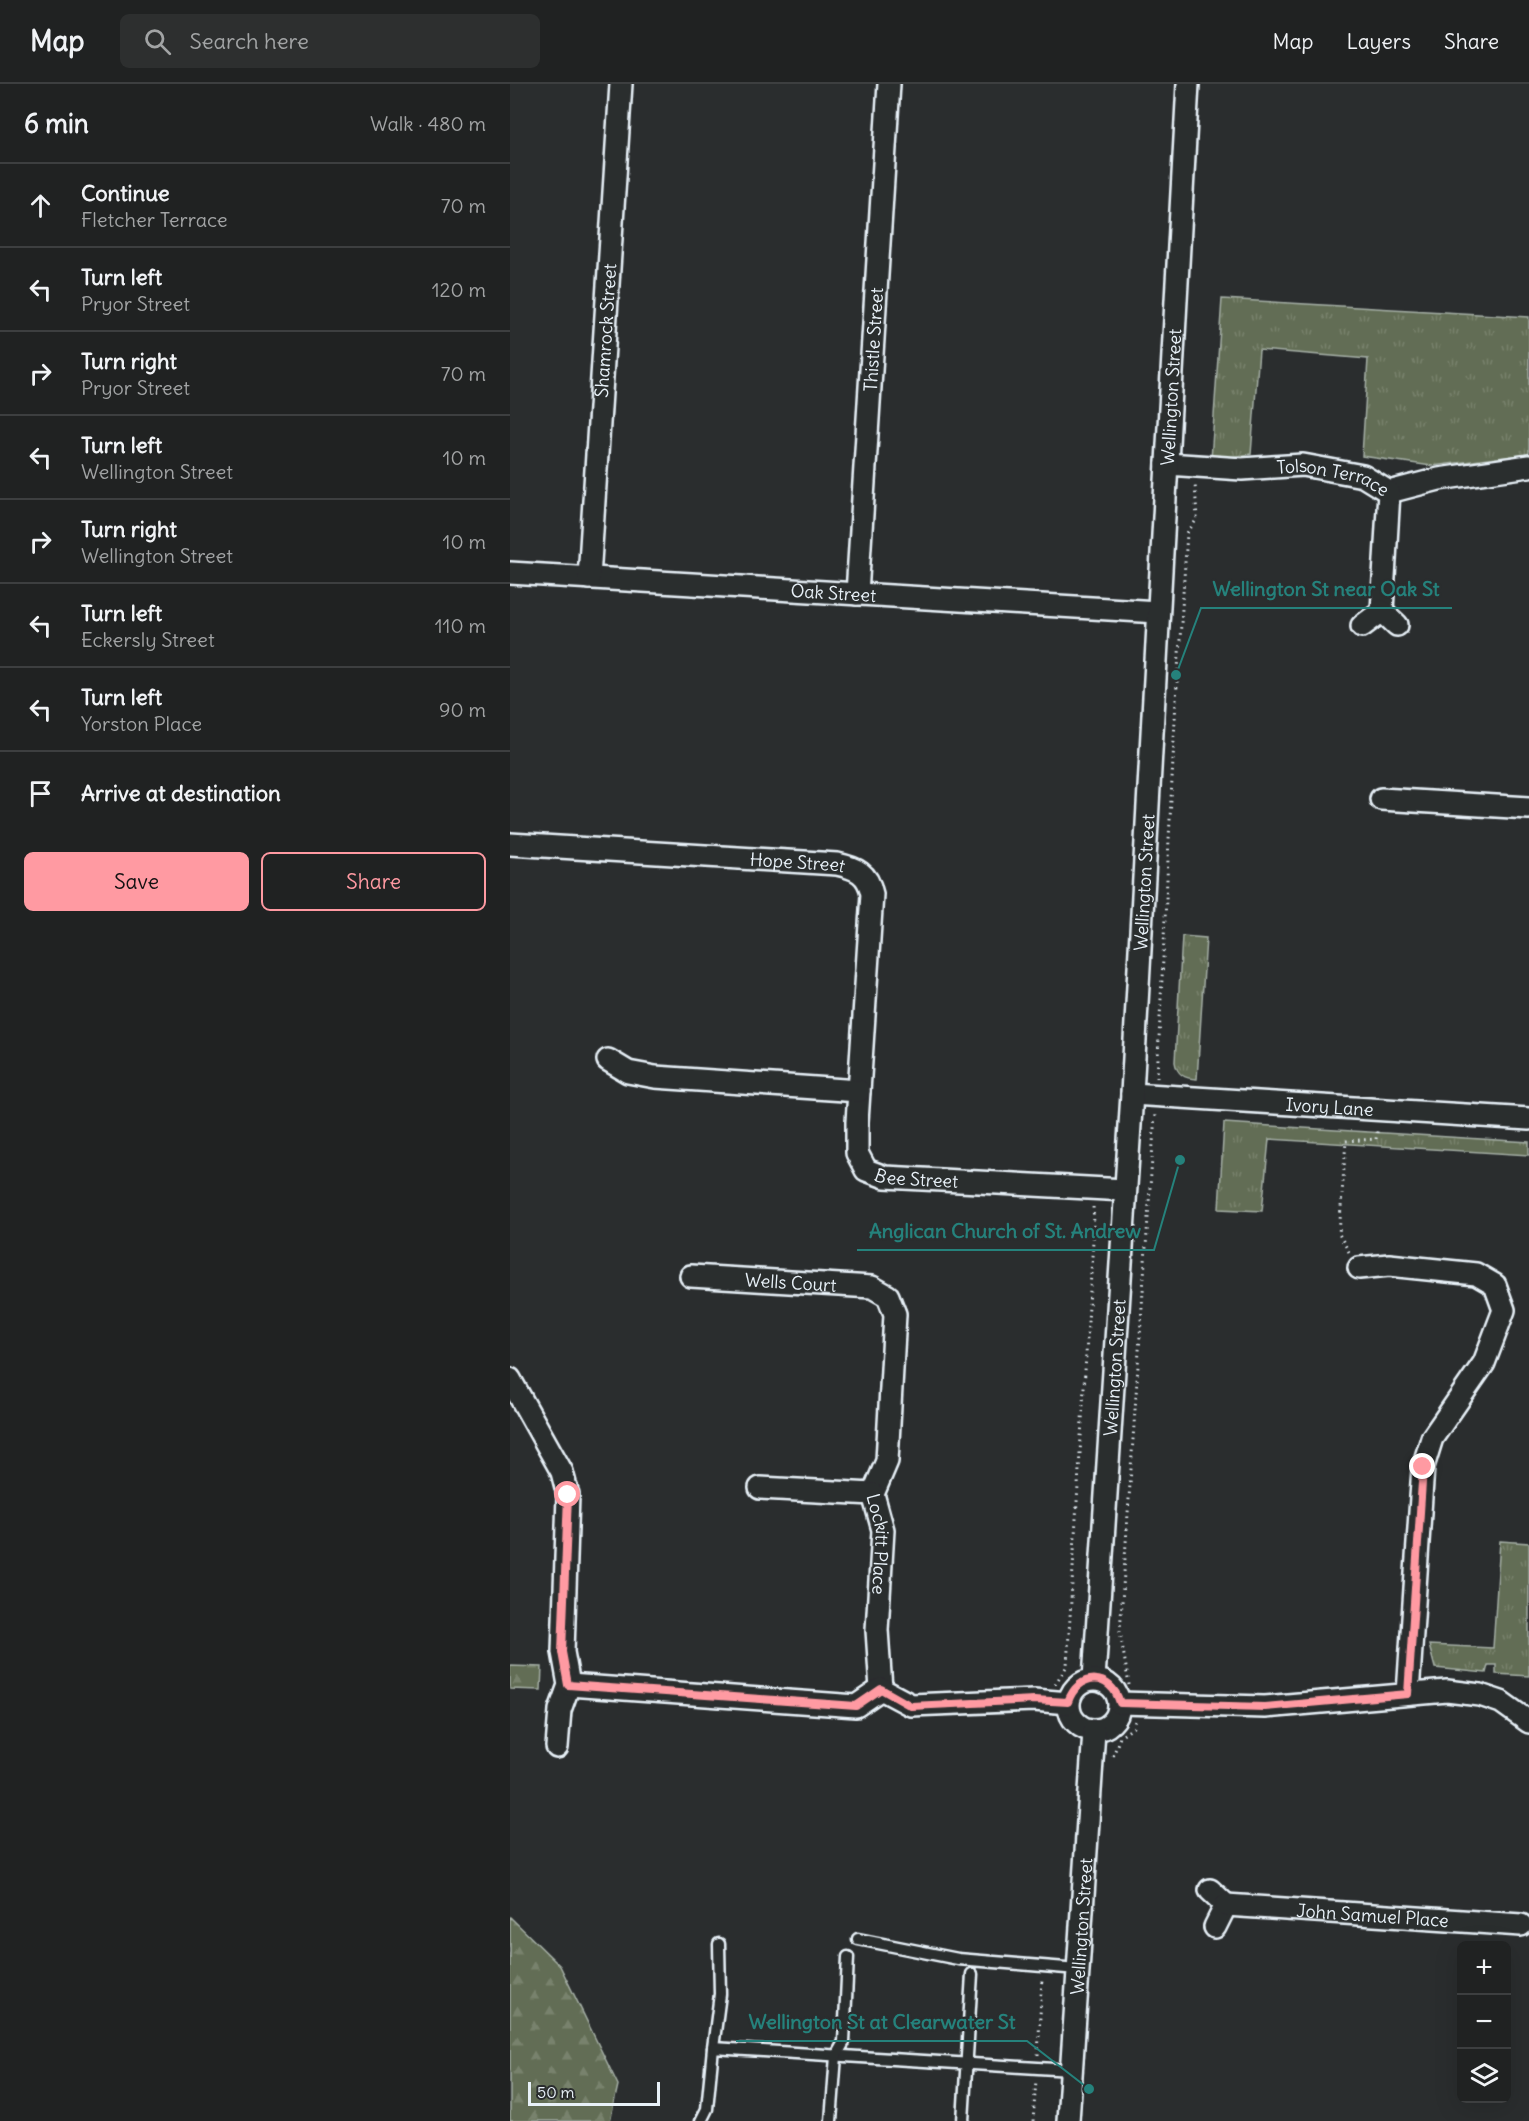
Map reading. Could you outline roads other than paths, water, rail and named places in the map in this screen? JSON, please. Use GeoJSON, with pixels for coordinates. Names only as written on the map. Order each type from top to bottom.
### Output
{"type":"FeatureCollection","features":[{"type":"Feature","properties":{"kind":"street","name":"Shamrock Street"},"geometry":{"type":"LineString","coordinates":[[590,578],[621,84]]}},
{"type":"Feature","properties":{"kind":"street","name":"Thistle Street"},"geometry":{"type":"LineString","coordinates":[[857,594],[889,84]]}},
{"type":"Feature","properties":{"kind":"street","name":"Wellington Street"},"geometry":{"type":"LineString","coordinates":[[1095,1679],[1132,1094],[1188,84]]}},
{"type":"Feature","properties":{"kind":"street","name":"Tolson Terrace"},"geometry":{"type":"LineString","coordinates":[[1167,464],[1242,469],[1303,465],[1363,476],[1389,492],[1439,479],[1529,466]]}},
{"type":"Feature","properties":{"kind":"street"},"geometry":{"type":"LineString","coordinates":[[1362,626],[1389,618],[1389,492]]}},
{"type":"Feature","properties":{"kind":"street","name":"Oak Street"},"geometry":{"type":"LineString","coordinates":[[510,573],[1158,612]]}},
{"type":"Feature","properties":{"kind":"street"},"geometry":{"type":"LineString","coordinates":[[1381,799],[1529,808]]}},
{"type":"Feature","properties":{"kind":"street","name":"Hope Street"},"geometry":{"type":"LineString","coordinates":[[510,844],[837,864],[854,868],[860,872],[867,878],[872,894],[859,1091]]}},
{"type":"Feature","properties":{"kind":"street"},"geometry":{"type":"LineString","coordinates":[[608,1060],[628,1072],[655,1077],[859,1091]]}},
{"type":"Feature","properties":{"kind":"street","name":"Bee Street"},"geometry":{"type":"LineString","coordinates":[[859,1091],[857,1153],[861,1164],[872,1173],[885,1177],[1125,1190]]}},
{"type":"Feature","properties":{"kind":"street","name":"Ivory Lane"},"geometry":{"type":"LineString","coordinates":[[1132,1094],[1529,1119]]}},
{"type":"Feature","properties":{"kind":"street"},"geometry":{"type":"LineString","coordinates":[[1359,1268],[1389,1265],[1476,1274],[1495,1284],[1504,1310],[1485,1363],[1432,1438],[1423,1467],[1408,1694]]}},
{"type":"Feature","properties":{"kind":"street","name":"Wells Court"},"geometry":{"type":"LineString","coordinates":[[691,1276],[872,1287],[888,1296]]}},
{"type":"Feature","properties":{"kind":"street","name":"Lockitt Place"},"geometry":{"type":"LineString","coordinates":[[881,1689],[877,1630],[883,1530],[873,1494],[887,1461],[895,1314],[888,1296]]}},
{"type":"Feature","properties":{"kind":"street"},"geometry":{"type":"LineString","coordinates":[[510,1379],[562,1472],[568,1495],[562,1652],[568,1685],[560,1710],[557,1747]]}},
{"type":"Feature","properties":{"kind":"street"},"geometry":{"type":"LineString","coordinates":[[760,1488],[873,1494]]}},
{"type":"Feature","properties":{"kind":"street"},"geometry":{"type":"LineString","coordinates":[[1127,1703],[1113,1722],[1105,1729],[1095,1731],[1084,1729],[1075,1722],[1069,1713],[1068,1702],[1077,1686],[1095,1679],[1112,1686],[1127,1703],[1265,1707],[1447,1690],[1480,1695],[1501,1702],[1529,1722]]}},
{"type":"Feature","properties":{"kind":"street"},"geometry":{"type":"LineString","coordinates":[[568,1685],[856,1706],[881,1689],[911,1706],[1068,1702]]}},
{"type":"Feature","properties":{"kind":"street","name":"Wellington Street"},"geometry":{"type":"LineString","coordinates":[[1068,2121],[1095,1731]]}},
{"type":"Feature","properties":{"kind":"street"},"geometry":{"type":"LineString","coordinates":[[1210,1890],[1226,1905],[1215,1927]]}},
{"type":"Feature","properties":{"kind":"street","name":"John Samuel Place"},"geometry":{"type":"LineString","coordinates":[[1226,1905],[1526,1927]]}},
{"type":"Feature","properties":{"kind":"lane"},"geometry":{"type":"LineString","coordinates":[[858,1939],[958,1959],[1078,1969]]}},
{"type":"Feature","properties":{"kind":"lane"},"geometry":{"type":"LineString","coordinates":[[701,2121],[707,2109],[720,1994],[719,1944]]}},
{"type":"Feature","properties":{"kind":"lane"},"geometry":{"type":"LineString","coordinates":[[831,2121],[836,2056],[844,2042],[848,1957]]}},
{"type":"Feature","properties":{"kind":"lane"},"geometry":{"type":"LineString","coordinates":[[963,2121],[972,1974]]}},
{"type":"Feature","properties":{"kind":"lane"},"geometry":{"type":"LineString","coordinates":[[713,2048],[1071,2070]]}},
{"type":"Feature","properties":{"kind":"place","name":"Wellington St near Oak St"},"geometry":{"type":"Point","coordinates":[1176,675]}},
{"type":"Feature","properties":{"kind":"place","name":"Anglican Church of St. Andrew"},"geometry":{"type":"Point","coordinates":[1180,1160]}},
{"type":"Feature","properties":{"kind":"place","name":"Wellington St at Clearwater St"},"geometry":{"type":"Point","coordinates":[1089,2089]}}]}
